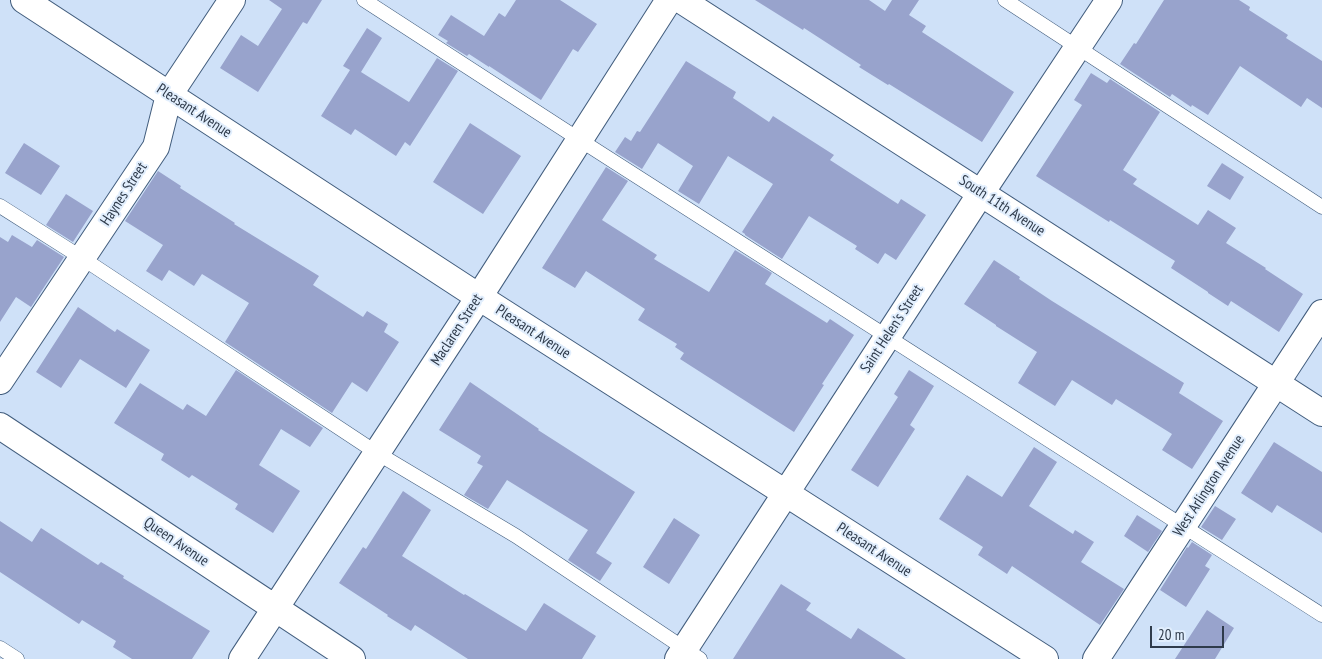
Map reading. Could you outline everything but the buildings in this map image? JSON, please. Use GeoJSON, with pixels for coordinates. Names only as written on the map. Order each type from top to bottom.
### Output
{"type":"FeatureCollection","features":[{"type":"Feature","properties":{"kind":"street","name":"Pleasant Avenue"},"geometry":{"type":"LineString","coordinates":[[24,0],[479,297],[1045,659]]}},
{"type":"Feature","properties":{"kind":"street","name":"Haynes Street"},"geometry":{"type":"LineString","coordinates":[[0,381],[156,147],[169,95],[232,0]]}},
{"type":"Feature","properties":{"kind":"street","name":"Maclaren Street"},"geometry":{"type":"LineString","coordinates":[[242,659],[479,297],[670,0]]}},
{"type":"Feature","properties":{"kind":"street","name":"South 11th Avenue"},"geometry":{"type":"LineString","coordinates":[[681,0],[1322,413]]}},
{"type":"Feature","properties":{"kind":"street","name":"Saint Helen's Street"},"geometry":{"type":"LineString","coordinates":[[687,656],[786,494],[1108,0]]}},
{"type":"Feature","properties":{"kind":"street","name":"West Arlington Avenue"},"geometry":{"type":"LineString","coordinates":[[1096,659],[1322,313]]}},
{"type":"Feature","properties":{"kind":"street","name":"Queen Avenue"},"geometry":{"type":"LineString","coordinates":[[0,426],[352,659]]}},
{"type":"Feature","properties":{"kind":"lane"},"geometry":{"type":"LineString","coordinates":[[364,0],[1322,615]]}},
{"type":"Feature","properties":{"kind":"lane"},"geometry":{"type":"LineString","coordinates":[[1005,0],[1322,207]]}},
{"type":"Feature","properties":{"kind":"lane"},"geometry":{"type":"LineString","coordinates":[[0,206],[377,453],[516,536],[687,656]]}},
{"type":"Feature","properties":{"kind":"lane"},"geometry":{"type":"LineString","coordinates":[[0,648],[17,659]]}}]}
